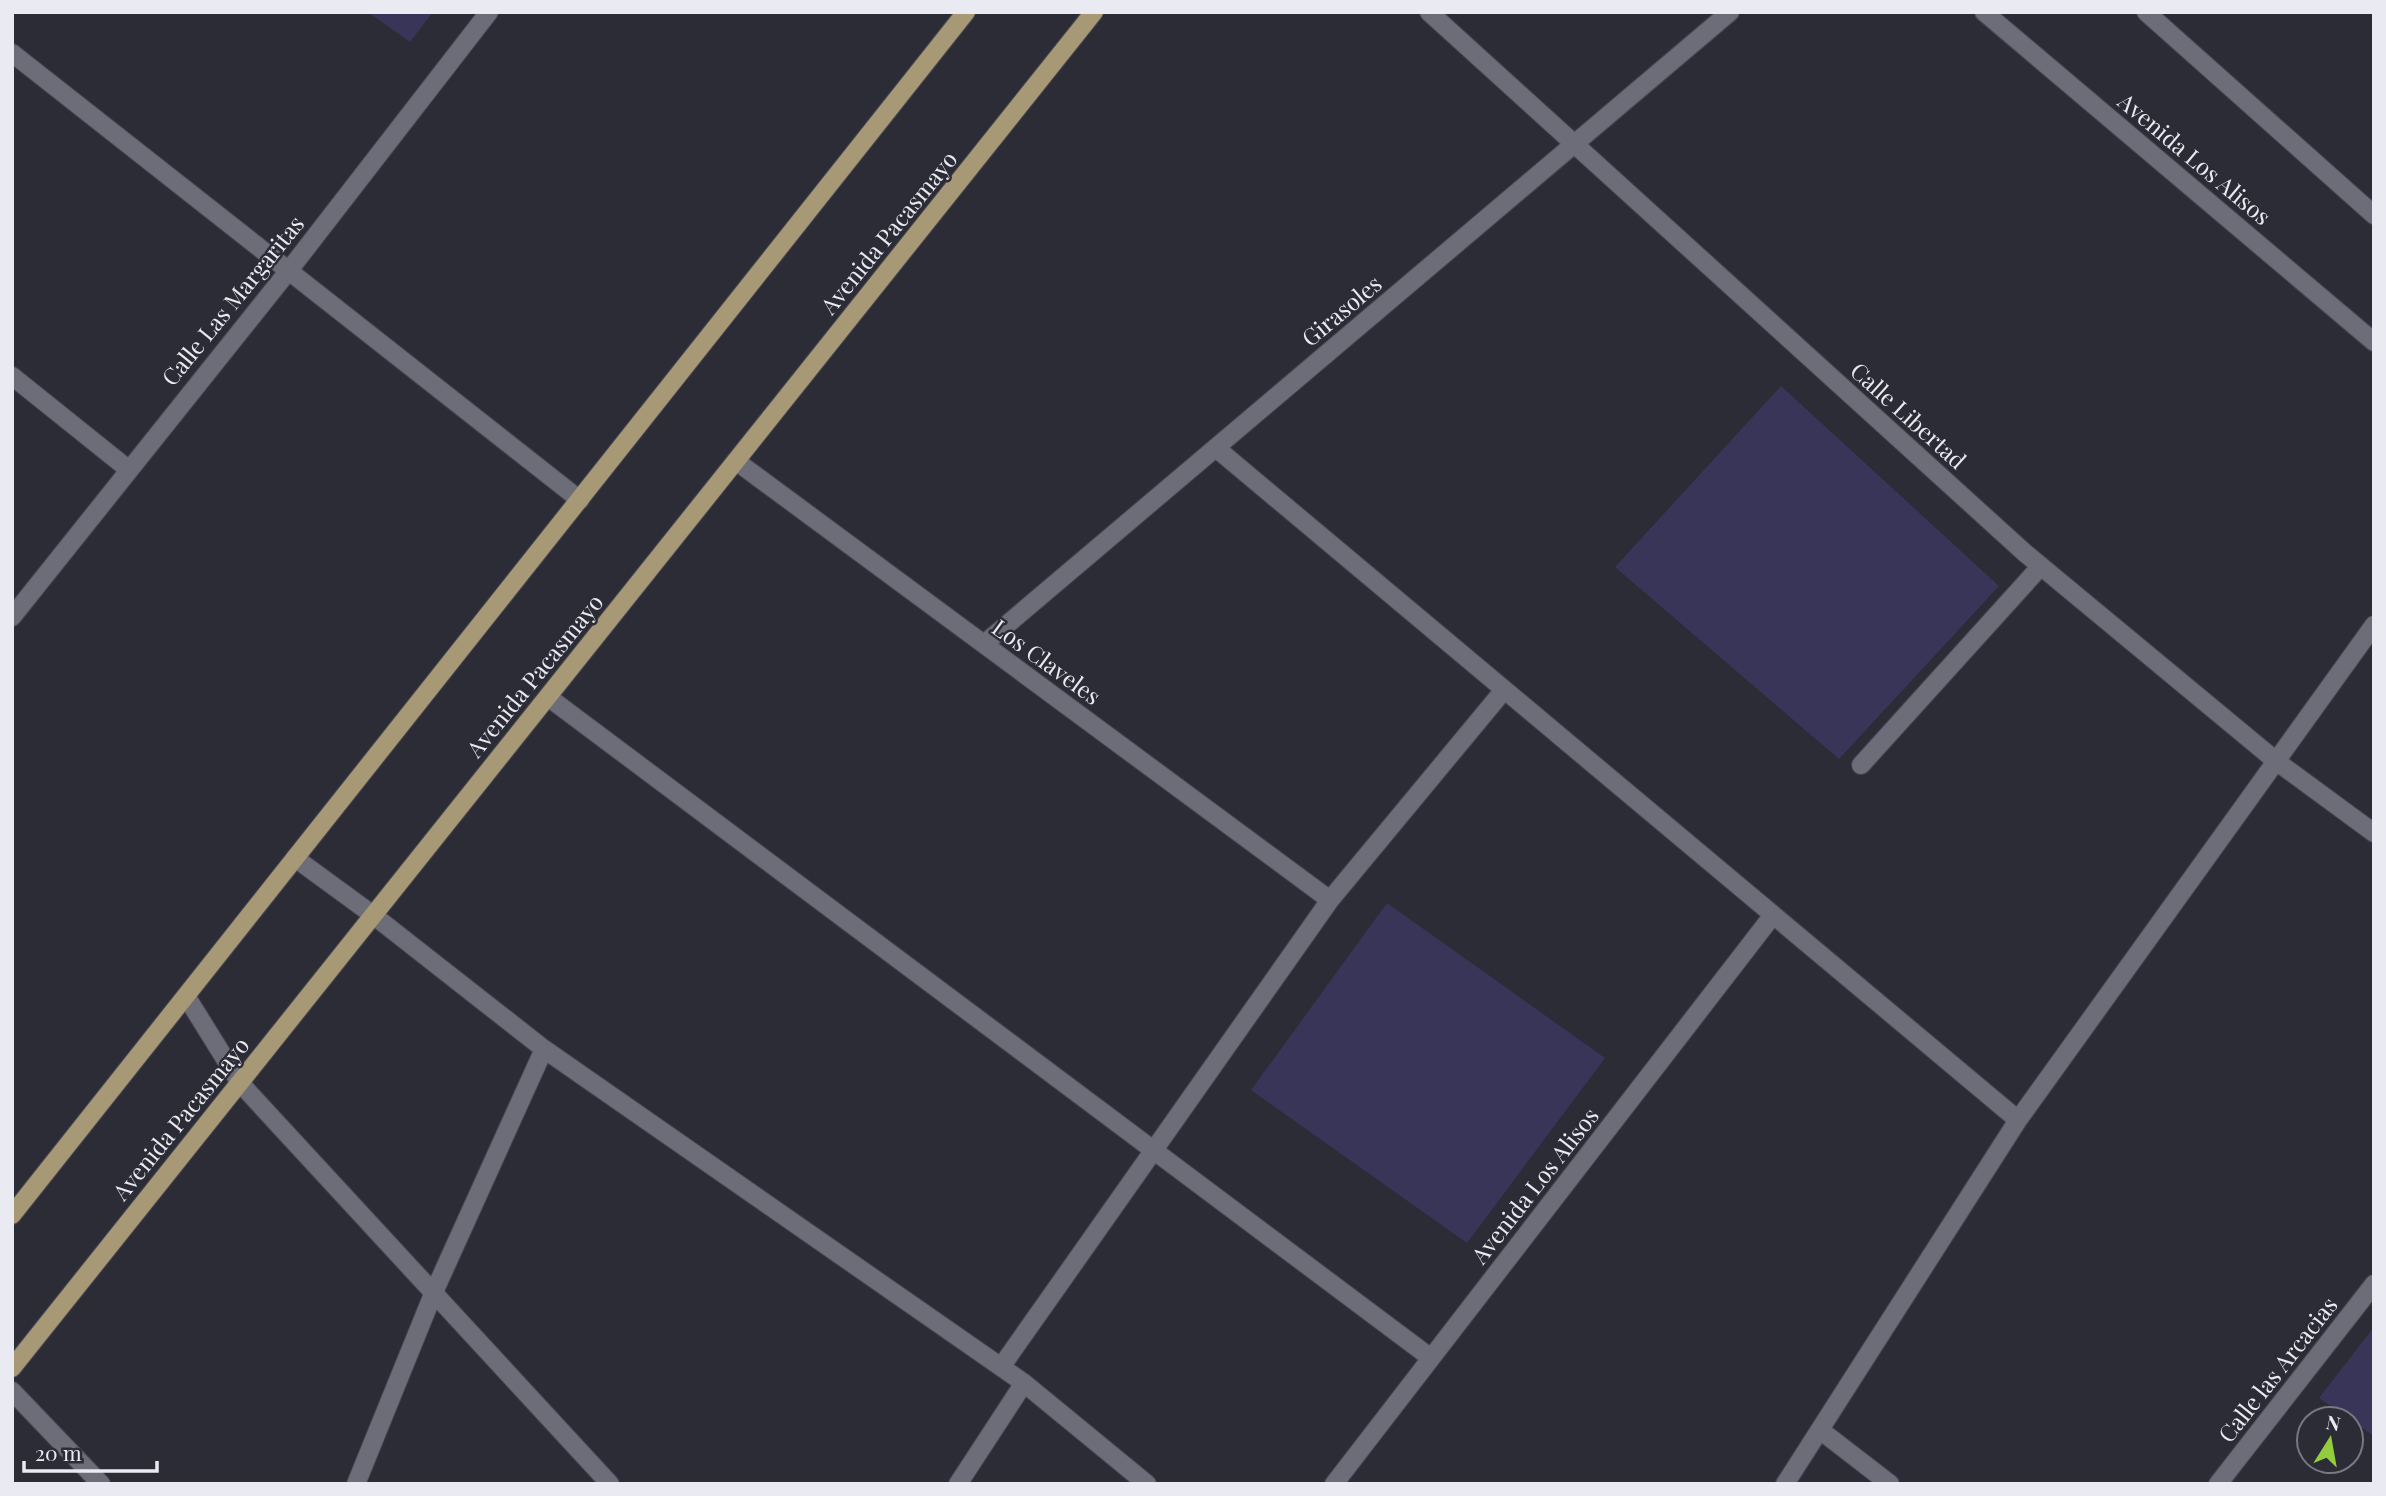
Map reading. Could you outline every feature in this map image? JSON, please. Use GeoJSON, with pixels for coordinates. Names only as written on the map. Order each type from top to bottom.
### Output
{"type":"FeatureCollection","features":[{"type":"Feature","properties":{"kind":"main road"},"geometry":{"type":"LineString","coordinates":[[12,1215],[966,12]]}},
{"type":"Feature","properties":{"kind":"main road","name":"Avenida Pacasmayo"},"geometry":{"type":"LineString","coordinates":[[12,1368],[1094,12]]}},
{"type":"Feature","properties":{"kind":"street","name":"Calle Las Margaritas"},"geometry":{"type":"LineString","coordinates":[[12,617],[290,269],[489,12]]}},
{"type":"Feature","properties":{"kind":"street","name":"Calle Libertad"},"geometry":{"type":"LineString","coordinates":[[1429,12],[2041,566],[2276,761],[2374,833]]}},
{"type":"Feature","properties":{"kind":"street","name":"Girasoles"},"geometry":{"type":"LineString","coordinates":[[984,644],[1730,12]]}},
{"type":"Feature","properties":{"kind":"street","name":"Avenida Los Alisos"},"geometry":{"type":"LineString","coordinates":[[1984,12],[2374,342]]}},
{"type":"Feature","properties":{"kind":"street"},"geometry":{"type":"LineString","coordinates":[[2146,12],[2374,215]]}},
{"type":"Feature","properties":{"kind":"street"},"geometry":{"type":"LineString","coordinates":[[12,53],[290,269],[580,500]]}},
{"type":"Feature","properties":{"kind":"street"},"geometry":{"type":"LineString","coordinates":[[12,376],[128,469]]}},
{"type":"Feature","properties":{"kind":"street"},"geometry":{"type":"LineString","coordinates":[[1216,448],[2018,1121]]}},
{"type":"Feature","properties":{"kind":"street","name":"Los Claveles"},"geometry":{"type":"LineString","coordinates":[[736,461],[1330,900]]}},
{"type":"Feature","properties":{"kind":"street"},"geometry":{"type":"LineString","coordinates":[[1861,765],[2041,566]]}},
{"type":"Feature","properties":{"kind":"street"},"geometry":{"type":"LineString","coordinates":[[1785,1484],[2018,1121],[2374,625]]}},
{"type":"Feature","properties":{"kind":"street"},"geometry":{"type":"LineString","coordinates":[[1001,1367],[1330,900],[1504,690]]}},
{"type":"Feature","properties":{"kind":"street"},"geometry":{"type":"LineString","coordinates":[[548,697],[1432,1358]]}},
{"type":"Feature","properties":{"kind":"street"},"geometry":{"type":"LineString","coordinates":[[295,858],[373,915],[544,1049],[1024,1383],[1147,1484]]}},
{"type":"Feature","properties":{"kind":"street","name":"Avenida Los Alisos"},"geometry":{"type":"LineString","coordinates":[[1334,1484],[1773,915]]}},
{"type":"Feature","properties":{"kind":"street"},"geometry":{"type":"LineString","coordinates":[[186,996],[240,1083],[610,1484]]}},
{"type":"Feature","properties":{"kind":"street"},"geometry":{"type":"LineString","coordinates":[[356,1484],[434,1292],[544,1049]]}},
{"type":"Feature","properties":{"kind":"street","name":"Calle las Arcacias"},"geometry":{"type":"LineString","coordinates":[[2218,1484],[2374,1283]]}},
{"type":"Feature","properties":{"kind":"street"},"geometry":{"type":"LineString","coordinates":[[958,1484],[1024,1383]]}},
{"type":"Feature","properties":{"kind":"street"},"geometry":{"type":"LineString","coordinates":[[12,1391],[101,1484]]}},
{"type":"Feature","properties":{"kind":"street"},"geometry":{"type":"LineString","coordinates":[[1820,1430],[1890,1484]]}},
{"type":"Feature","properties":{"kind":"shaded area"},"geometry":{"type":"Polygon","coordinates":[[[368,12],[433,12],[410,42],[368,12]]]}},
{"type":"Feature","properties":{"kind":"shaded area"},"geometry":{"type":"Polygon","coordinates":[[[1781,386],[1999,586],[1839,759],[1615,567],[1781,386]]]}},
{"type":"Feature","properties":{"kind":"shaded area"},"geometry":{"type":"Polygon","coordinates":[[[1387,903],[1605,1058],[1467,1243],[1251,1090],[1387,903]]]}},
{"type":"Feature","properties":{"kind":"shaded area"},"geometry":{"type":"Polygon","coordinates":[[[2374,1327],[2374,1436],[2365,1430],[2365,1405],[2329,1405],[2319,1398],[2374,1327]]]}}]}
